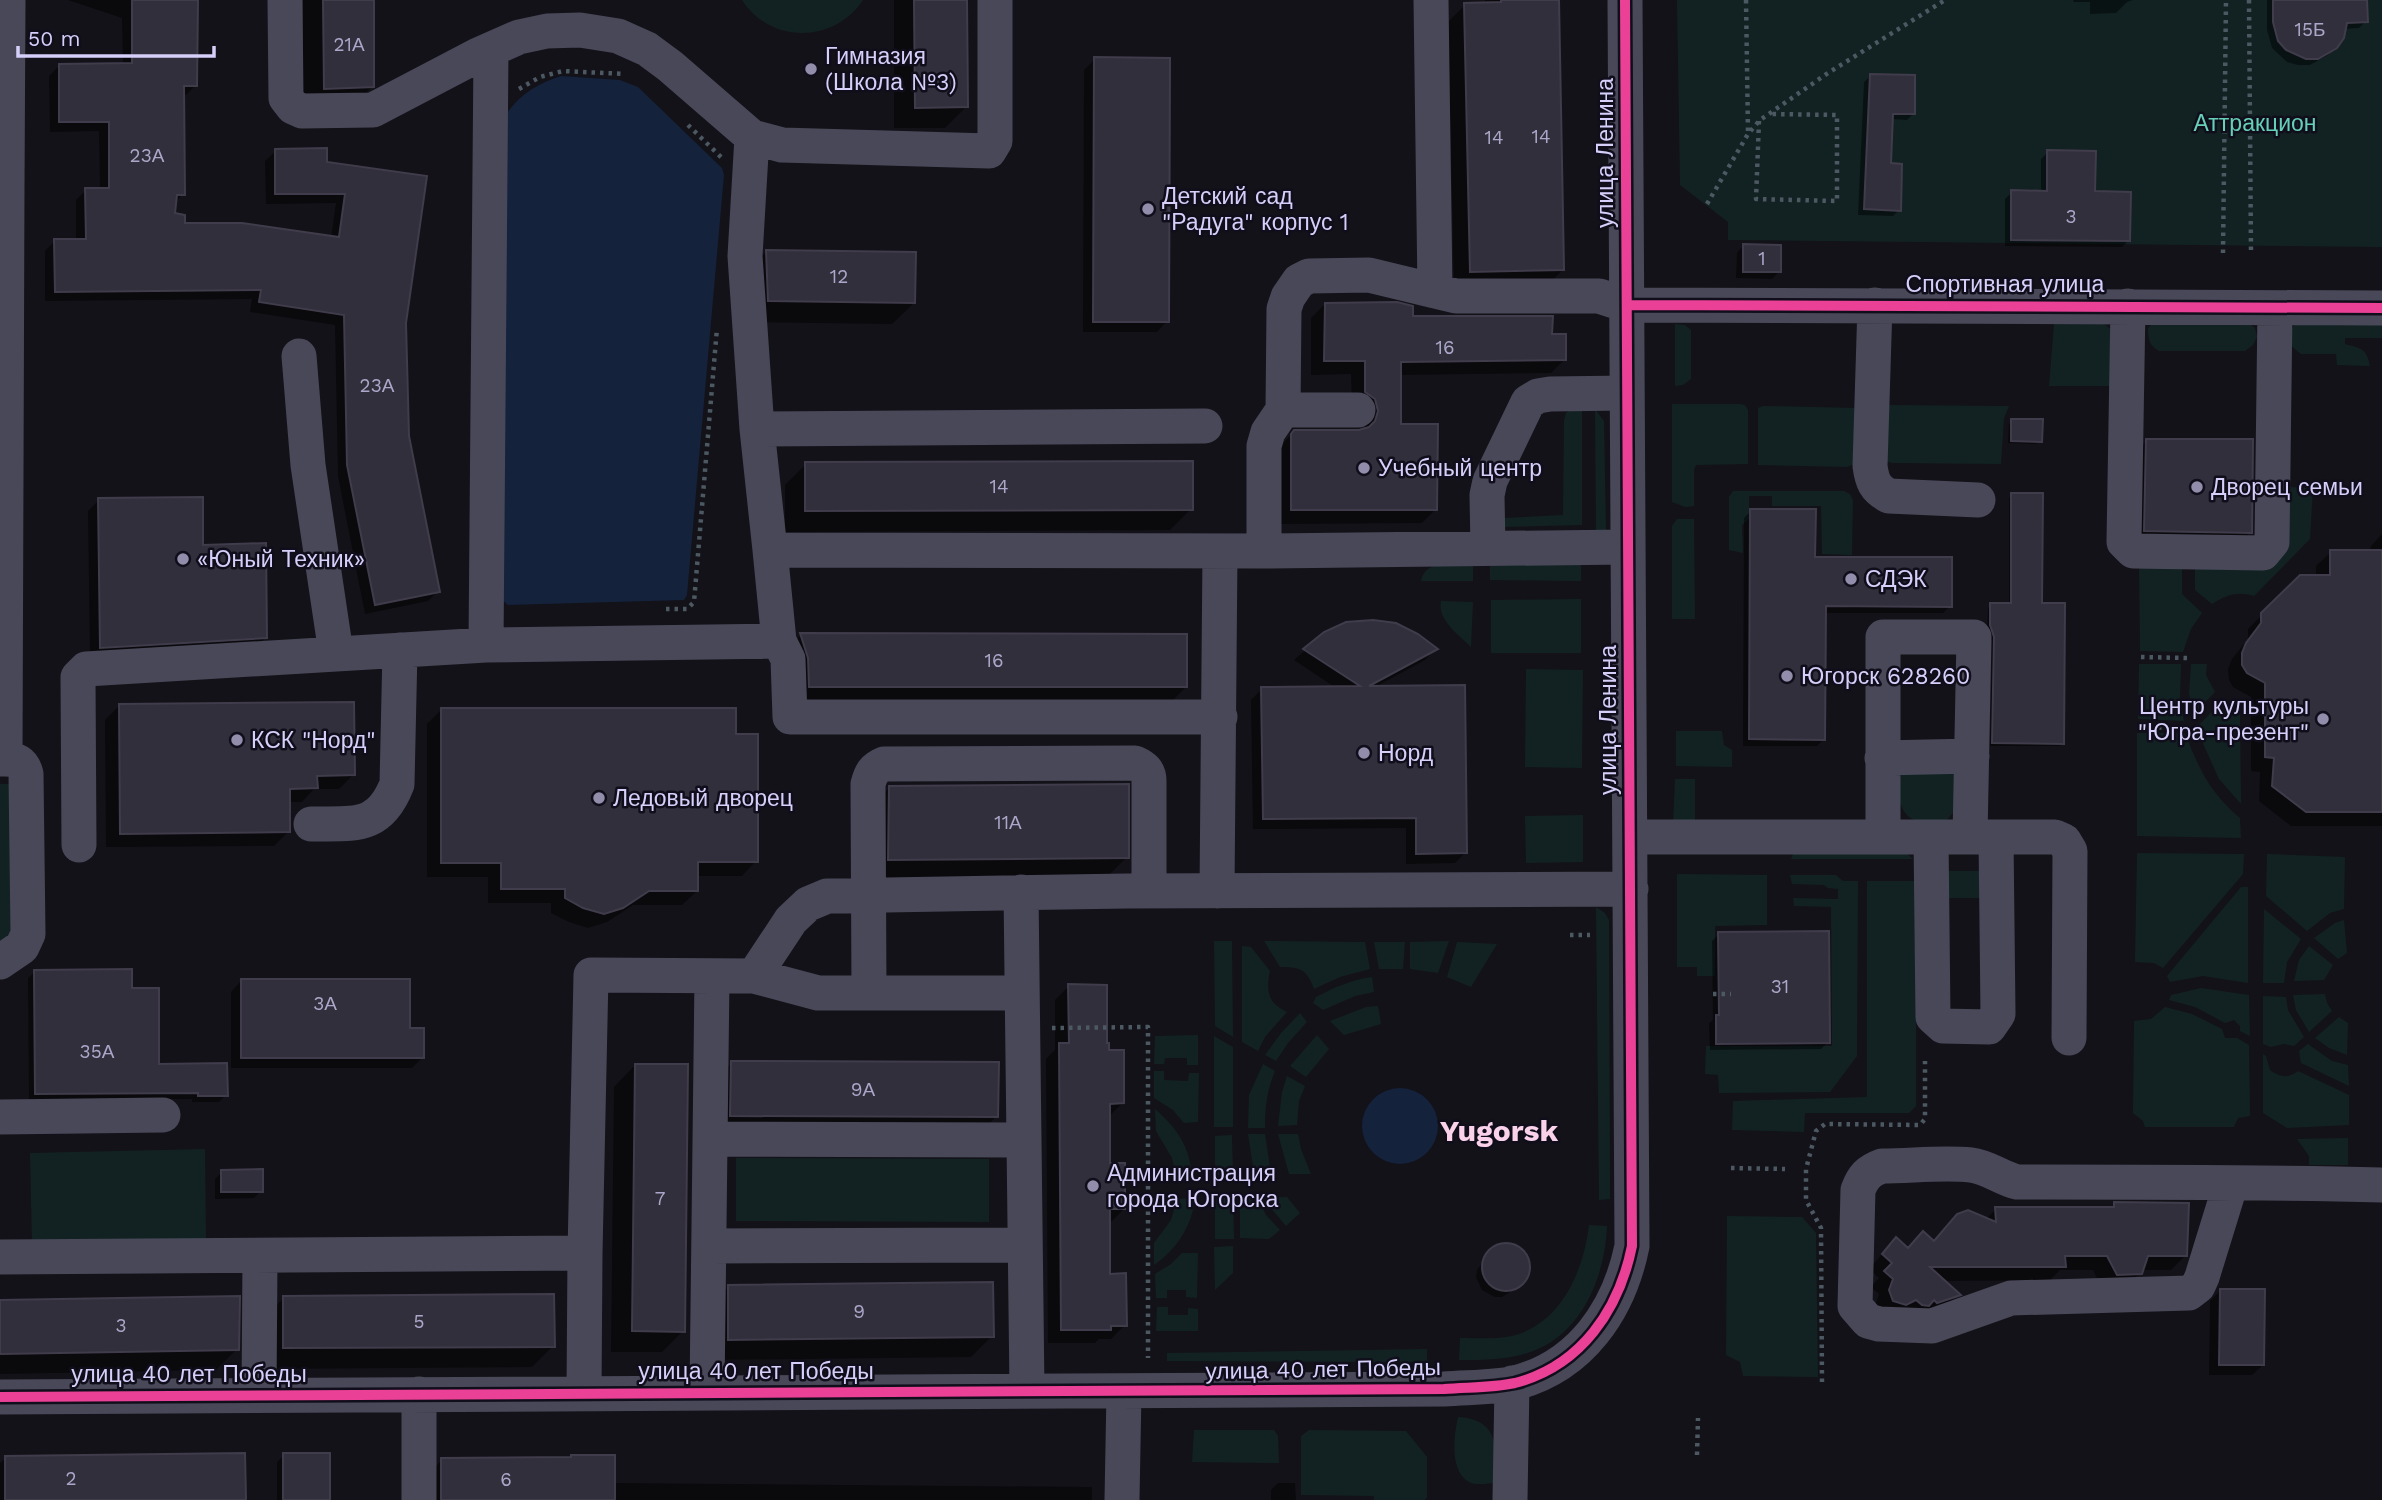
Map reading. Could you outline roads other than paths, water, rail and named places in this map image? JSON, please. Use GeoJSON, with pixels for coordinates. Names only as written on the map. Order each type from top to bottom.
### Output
{"type":"FeatureCollection","features":[{"type":"Feature","properties":{"kind":"street"},"geometry":{"type":"LineString","coordinates":[[0,962],[22,947],[29,934],[26,774],[18,761],[2,759],[4,187],[8,0]]}},
{"type":"Feature","properties":{"kind":"street"},"geometry":{"type":"LineString","coordinates":[[285,0],[286,98],[293,107],[302,111],[373,110],[519,37],[547,31],[580,30],[618,36],[647,49],[751,137],[782,145],[989,152],[995,141],[995,0]]}},
{"type":"Feature","properties":{"kind":"street"},"geometry":{"type":"LineString","coordinates":[[1431,0],[1435,291]]}},
{"type":"Feature","properties":{"kind":"street","name":"улица Ленина"},"geometry":{"type":"LineString","coordinates":[[1512,1383],[1554,1368],[1581,1347],[1605,1317],[1628,1265],[1632,1246],[1625,0]]}},
{"type":"Feature","properties":{"kind":"street"},"geometry":{"type":"LineString","coordinates":[[486,645],[491,50]]}},
{"type":"Feature","properties":{"kind":"street"},"geometry":{"type":"LineString","coordinates":[[751,137],[745,256],[757,429],[779,641],[788,659],[790,717],[1220,718]]}},
{"type":"Feature","properties":{"kind":"street","name":"Спортивная улица"},"geometry":{"type":"LineString","coordinates":[[1283,410],[1284,309],[1298,281],[1309,275],[1370,275],[1456,296],[1599,296],[1627,305],[2382,308]]}},
{"type":"Feature","properties":{"kind":"street"},"geometry":{"type":"LineString","coordinates":[[1875,305],[1870,466],[1872,481],[1879,491],[1889,496],[1978,500]]}},
{"type":"Feature","properties":{"kind":"street"},"geometry":{"type":"LineString","coordinates":[[2128,306],[2124,542],[2133,551],[2263,553],[2272,542],[2275,308]]}},
{"type":"Feature","properties":{"kind":"street"},"geometry":{"type":"LineString","coordinates":[[299,356],[308,466],[336,653]]}},
{"type":"Feature","properties":{"kind":"street"},"geometry":{"type":"LineString","coordinates":[[1488,548],[1487,495],[1490,481],[1528,402],[1538,396],[1550,394],[1627,393]]}},
{"type":"Feature","properties":{"kind":"street"},"geometry":{"type":"LineString","coordinates":[[1264,551],[1264,446],[1268,432],[1283,410],[1358,410]]}},
{"type":"Feature","properties":{"kind":"street"},"geometry":{"type":"LineString","coordinates":[[757,429],[1205,426]]}},
{"type":"Feature","properties":{"kind":"street"},"geometry":{"type":"LineString","coordinates":[[770,550],[1264,551],[1628,547]]}},
{"type":"Feature","properties":{"kind":"street"},"geometry":{"type":"LineString","coordinates":[[1217,891],[1220,551]]}},
{"type":"Feature","properties":{"kind":"street"},"geometry":{"type":"LineString","coordinates":[[1883,837],[1883,637],[1974,637],[1972,756],[1983,837],[1997,1014],[1989,1027],[1943,1026],[1933,1017],[1931,837]]}},
{"type":"Feature","properties":{"kind":"street"},"geometry":{"type":"LineString","coordinates":[[79,845],[78,677],[86,669],[486,645],[779,641]]}},
{"type":"Feature","properties":{"kind":"street"},"geometry":{"type":"LineString","coordinates":[[311,824],[357,823],[376,817],[390,803],[397,784],[400,650]]}},
{"type":"Feature","properties":{"kind":"street"},"geometry":{"type":"LineString","coordinates":[[1882,758],[1972,756]]}},
{"type":"Feature","properties":{"kind":"street"},"geometry":{"type":"LineString","coordinates":[[869,993],[869,783],[876,767],[884,764],[1135,763],[1143,766],[1149,774],[1149,891]]}},
{"type":"Feature","properties":{"kind":"street"},"geometry":{"type":"LineString","coordinates":[[1630,837],[2055,837],[2064,841],[2070,850],[2070,1038]]}},
{"type":"Feature","properties":{"kind":"street"},"geometry":{"type":"LineString","coordinates":[[754,976],[792,920],[808,904],[827,896],[869,893],[1630,889]]}},
{"type":"Feature","properties":{"kind":"street"},"geometry":{"type":"LineString","coordinates":[[1021,892],[1027,1391]]}},
{"type":"Feature","properties":{"kind":"street"},"geometry":{"type":"LineString","coordinates":[[584,1393],[591,975],[754,976],[818,993],[1022,993]]}},
{"type":"Feature","properties":{"kind":"street"},"geometry":{"type":"LineString","coordinates":[[707,1392],[712,976]]}},
{"type":"Feature","properties":{"kind":"street"},"geometry":{"type":"LineString","coordinates":[[0,1117],[163,1115]]}},
{"type":"Feature","properties":{"kind":"street"},"geometry":{"type":"LineString","coordinates":[[710,1139],[1023,1140]]}},
{"type":"Feature","properties":{"kind":"street"},"geometry":{"type":"LineString","coordinates":[[2231,1183],[2202,1276],[2198,1286],[2189,1293],[2011,1298],[1932,1326],[1879,1324],[1868,1321],[1855,1306],[1857,1190],[1871,1170],[1882,1166],[1970,1165],[1985,1168],[2017,1182],[2231,1183],[2382,1185]]}},
{"type":"Feature","properties":{"kind":"street"},"geometry":{"type":"LineString","coordinates":[[709,1246],[1025,1245]]}},
{"type":"Feature","properties":{"kind":"street"},"geometry":{"type":"LineString","coordinates":[[0,1258],[585,1253]]}},
{"type":"Feature","properties":{"kind":"street"},"geometry":{"type":"LineString","coordinates":[[259,1395],[260,1256]]}},
{"type":"Feature","properties":{"kind":"street"},"geometry":{"type":"LineString","coordinates":[[1510,1500],[1512,1383]]}},
{"type":"Feature","properties":{"kind":"street","name":"улица 40 лет Победы"},"geometry":{"type":"LineString","coordinates":[[0,1397],[1444,1389],[1512,1383]]}},
{"type":"Feature","properties":{"kind":"street"},"geometry":{"type":"LineString","coordinates":[[1122,1500],[1124,1391]]}},
{"type":"Feature","properties":{"kind":"street"},"geometry":{"type":"LineString","coordinates":[[419,1394],[419,1500]]}},
{"type":"Feature","properties":{"kind":"water"},"geometry":{"type":"Polygon","coordinates":[[[561,76],[620,80],[638,87],[722,168],[724,175],[687,595],[684,600],[508,605],[501,599],[506,115],[517,101],[530,91],[561,76]]]}},
{"type":"Feature","properties":{"kind":"water"},"geometry":{"type":"Polygon","coordinates":[[[1400,1088],[1414,1091],[1427,1099],[1435,1112],[1438,1126],[1435,1140],[1427,1153],[1414,1161],[1400,1164],[1386,1161],[1373,1153],[1365,1140],[1362,1126],[1365,1112],[1373,1099],[1386,1091],[1400,1088]]]}},
{"type":"Feature","properties":{"kind":"place","name":"Гимназия (Школа №3)"},"geometry":{"type":"Point","coordinates":[811,69]}},
{"type":"Feature","properties":{"kind":"place","name":"Детский сад \"Радуга\" корпус 1"},"geometry":{"type":"Point","coordinates":[1148,209]}},
{"type":"Feature","properties":{"kind":"place","name":"Учебный центр"},"geometry":{"type":"Point","coordinates":[1364,468]}},
{"type":"Feature","properties":{"kind":"place","name":"Дворец семьи"},"geometry":{"type":"Point","coordinates":[2197,487]}},
{"type":"Feature","properties":{"kind":"place","name":"«Юный Техник»"},"geometry":{"type":"Point","coordinates":[183,559]}},
{"type":"Feature","properties":{"kind":"place","name":"СДЭК"},"geometry":{"type":"Point","coordinates":[1851,579]}},
{"type":"Feature","properties":{"kind":"place","name":"Югорск 628260"},"geometry":{"type":"Point","coordinates":[1787,676]}},
{"type":"Feature","properties":{"kind":"place","name":"Центр культуры \"Югра-презент\""},"geometry":{"type":"Point","coordinates":[2323,719]}},
{"type":"Feature","properties":{"kind":"place","name":"КСК \"Норд\""},"geometry":{"type":"Point","coordinates":[237,740]}},
{"type":"Feature","properties":{"kind":"place","name":"Норд"},"geometry":{"type":"Point","coordinates":[1364,753]}},
{"type":"Feature","properties":{"kind":"place","name":"Ледовый дворец"},"geometry":{"type":"Point","coordinates":[599,798]}},
{"type":"Feature","properties":{"kind":"place","name":"Администрация города Югорска"},"geometry":{"type":"Point","coordinates":[1093,1186]}},
{"type":"Feature","properties":{"kind":"district","name":"Yugorsk"},"geometry":{"type":"Point","coordinates":[1499,1131]}},
{"type":"Feature","properties":{"kind":"park label","name":"Аттракцион"},"geometry":{"type":"Point","coordinates":[2255,123]}}]}
